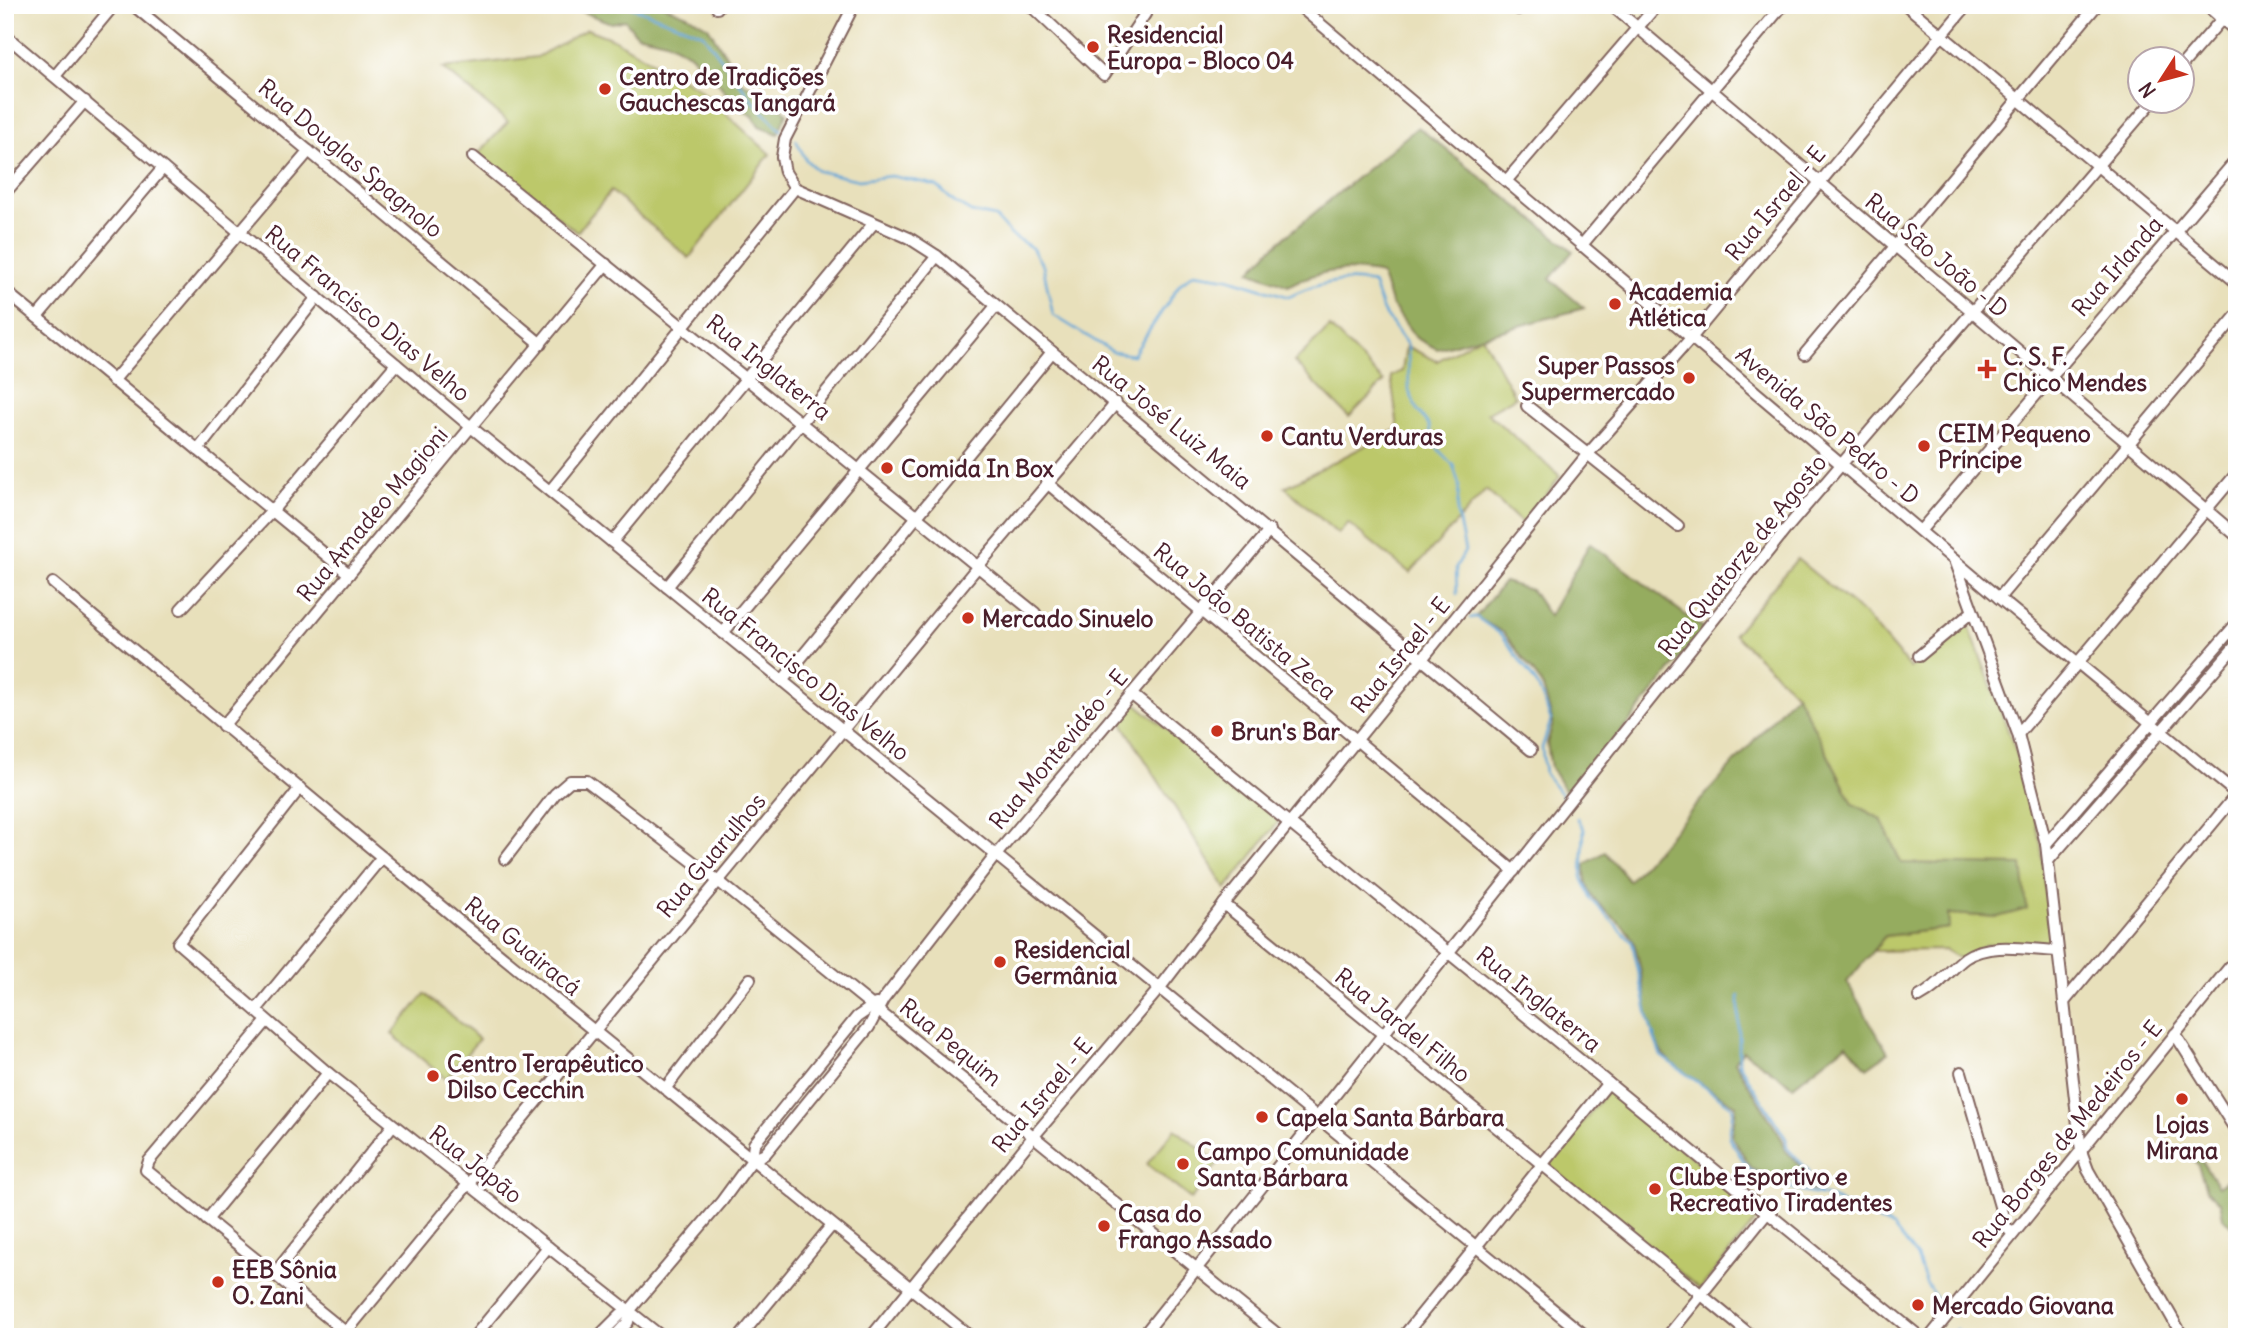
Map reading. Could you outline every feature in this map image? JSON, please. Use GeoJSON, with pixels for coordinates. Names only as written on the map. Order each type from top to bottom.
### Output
{"type":"FeatureCollection","features":[{"type":"Feature","properties":{"kind":"street"},"geometry":{"type":"LineString","coordinates":[[55,76],[114,5]]}},
{"type":"Feature","properties":{"kind":"street","name":"Rua Douglas Spagnolo"},"geometry":{"type":"LineString","coordinates":[[133,5],[541,344]]}},
{"type":"Feature","properties":{"kind":"street"},"geometry":{"type":"LineString","coordinates":[[550,491],[795,188],[785,172],[782,152],[785,139],[854,5]]}},
{"type":"Feature","properties":{"kind":"street"},"geometry":{"type":"LineString","coordinates":[[1030,5],[1104,75],[1145,14],[1136,5]]}},
{"type":"Feature","properties":{"kind":"street","name":"Avenida São Pedro - D"},"geometry":{"type":"LineString","coordinates":[[1298,5],[1999,598],[2237,794]]}},
{"type":"Feature","properties":{"kind":"street","name":"Rua São João - D"},"geometry":{"type":"LineString","coordinates":[[1611,5],[2237,536]]}},
{"type":"Feature","properties":{"kind":"street"},"geometry":{"type":"LineString","coordinates":[[1507,180],[1657,5]]}},
{"type":"Feature","properties":{"kind":"street"},"geometry":{"type":"LineString","coordinates":[[1581,246],[1783,5]]}},
{"type":"Feature","properties":{"kind":"street"},"geometry":{"type":"LineString","coordinates":[[1906,5],[2237,283]]}},
{"type":"Feature","properties":{"kind":"street","name":"Rua Israel - E"},"geometry":{"type":"LineString","coordinates":[[871,1337],[1033,1137],[1159,989],[1224,904],[1587,455],[1691,338],[1967,5]]}},
{"type":"Feature","properties":{"kind":"street"},"geometry":{"type":"LineString","coordinates":[[1805,354],[2097,5]]}},
{"type":"Feature","properties":{"kind":"street"},"geometry":{"type":"LineString","coordinates":[[2206,5],[2237,32]]}},
{"type":"Feature","properties":{"kind":"street"},"geometry":{"type":"LineString","coordinates":[[2196,49],[2233,7]]}},
{"type":"Feature","properties":{"kind":"street","name":"Rua Francisco Dias Velho"},"geometry":{"type":"LineString","coordinates":[[6,37],[471,427],[1587,1337]]}},
{"type":"Feature","properties":{"kind":"street"},"geometry":{"type":"LineString","coordinates":[[5,193],[85,101]]}},
{"type":"Feature","properties":{"kind":"street","name":"Rua Quatorze de Agosto"},"geometry":{"type":"LineString","coordinates":[[1142,1337],[1786,529],[2139,116]]}},
{"type":"Feature","properties":{"kind":"street"},"geometry":{"type":"LineString","coordinates":[[113,381],[309,151]]}},
{"type":"Feature","properties":{"kind":"street","name":"Rua Inglaterra"},"geometry":{"type":"LineString","coordinates":[[473,157],[686,326],[1035,613]]}},
{"type":"Feature","properties":{"kind":"street","name":"Rua Irlanda"},"geometry":{"type":"LineString","coordinates":[[1921,530],[2048,376],[2237,159]]}},
{"type":"Feature","properties":{"kind":"street"},"geometry":{"type":"LineString","coordinates":[[37,317],[163,168]]}},
{"type":"Feature","properties":{"kind":"street","name":"Rua José Luiz Maia"},"geometry":{"type":"LineString","coordinates":[[795,188],[909,238],[937,257],[1270,530],[1531,750]]}},
{"type":"Feature","properties":{"kind":"street"},"geometry":{"type":"LineString","coordinates":[[611,542],[873,224]]}},
{"type":"Feature","properties":{"kind":"street"},"geometry":{"type":"LineString","coordinates":[[667,587],[937,257]]}},
{"type":"Feature","properties":{"kind":"street","name":"Rua Amadeo Magioni"},"geometry":{"type":"LineString","coordinates":[[223,726],[606,264]]}},
{"type":"Feature","properties":{"kind":"street"},"geometry":{"type":"LineString","coordinates":[[5,291],[349,574]]}},
{"type":"Feature","properties":{"kind":"street"},"geometry":{"type":"LineString","coordinates":[[198,450],[317,298]]}},
{"type":"Feature","properties":{"kind":"street"},"geometry":{"type":"LineString","coordinates":[[723,633],[996,306]]}},
{"type":"Feature","properties":{"kind":"street"},"geometry":{"type":"LineString","coordinates":[[1999,598],[2237,315]]}},
{"type":"Feature","properties":{"kind":"street"},"geometry":{"type":"LineString","coordinates":[[782,681],[1052,352]]}},
{"type":"Feature","properties":{"kind":"street"},"geometry":{"type":"LineString","coordinates":[[181,609],[272,511],[396,364]]}},
{"type":"Feature","properties":{"kind":"street","name":"Rua Guarulhos"},"geometry":{"type":"LineString","coordinates":[[346,1335],[466,1183],[844,731],[1047,483],[1116,404]]}},
{"type":"Feature","properties":{"kind":"street"},"geometry":{"type":"LineString","coordinates":[[1527,406],[1678,526]]}},
{"type":"Feature","properties":{"kind":"street"},"geometry":{"type":"LineString","coordinates":[[2018,734],[2237,473]]}},
{"type":"Feature","properties":{"kind":"street","name":"Rua João Batista Zeca"},"geometry":{"type":"LineString","coordinates":[[1047,483],[1514,871]]}},
{"type":"Feature","properties":{"kind":"street","name":"Rua Montevidéo - E"},"geometry":{"type":"LineString","coordinates":[[598,1337],[621,1314],[629,1310],[722,1201],[752,1160],[765,1154],[995,856],[1270,530]]}},
{"type":"Feature","properties":{"kind":"street"},"geometry":{"type":"LineString","coordinates":[[1953,558],[2018,734],[2046,844],[2081,1151],[2088,1170],[2183,1337]]}},
{"type":"Feature","properties":{"kind":"street","name":"Rua Guairacá"},"geometry":{"type":"LineString","coordinates":[[52,583],[593,1031],[971,1337]]}},
{"type":"Feature","properties":{"kind":"street"},"geometry":{"type":"LineString","coordinates":[[1919,656],[1972,612]]}},
{"type":"Feature","properties":{"kind":"street"},"geometry":{"type":"LineString","coordinates":[[2046,844],[2237,623]]}},
{"type":"Feature","properties":{"kind":"street"},"geometry":{"type":"LineString","coordinates":[[2048,861],[2237,644]]}},
{"type":"Feature","properties":{"kind":"street"},"geometry":{"type":"LineString","coordinates":[[2217,646],[2227,655]]}},
{"type":"Feature","properties":{"kind":"street","name":"Rua Inglaterra"},"geometry":{"type":"LineString","coordinates":[[1131,694],[1920,1337]]}},
{"type":"Feature","properties":{"kind":"street","name":"Rua Pequim"},"geometry":{"type":"LineString","coordinates":[[505,859],[555,794],[570,781],[587,780],[717,880],[1281,1337]]}},
{"type":"Feature","properties":{"kind":"street"},"geometry":{"type":"LineString","coordinates":[[300,788],[178,943],[256,1010],[382,857]]}},
{"type":"Feature","properties":{"kind":"street"},"geometry":{"type":"LineString","coordinates":[[2064,1002],[2237,794]]}},
{"type":"Feature","properties":{"kind":"street","name":"Rua Jardel Filho"},"geometry":{"type":"LineString","coordinates":[[1224,904],[1753,1337]]}},
{"type":"Feature","properties":{"kind":"street"},"geometry":{"type":"LineString","coordinates":[[1919,997],[1948,978],[1965,958],[1987,948],[2058,951]]}},
{"type":"Feature","properties":{"kind":"street","name":"Rua Borges de Medeiros - E"},"geometry":{"type":"LineString","coordinates":[[1930,1337],[2237,958]]}},
{"type":"Feature","properties":{"kind":"street"},"geometry":{"type":"LineString","coordinates":[[665,1089],[750,979]]}},
{"type":"Feature","properties":{"kind":"street","name":"Rua Japão"},"geometry":{"type":"LineString","coordinates":[[256,1010],[266,1022],[328,1073],[662,1337]]}},
{"type":"Feature","properties":{"kind":"street"},"geometry":{"type":"LineString","coordinates":[[266,1022],[149,1161],[145,1170],[346,1335]]}},
{"type":"Feature","properties":{"kind":"street"},"geometry":{"type":"LineString","coordinates":[[2175,1034],[2237,1132]]}},
{"type":"Feature","properties":{"kind":"street"},"geometry":{"type":"LineString","coordinates":[[1961,1072],[2006,1227],[2013,1234]]}},
{"type":"Feature","properties":{"kind":"street"},"geometry":{"type":"LineString","coordinates":[[206,1220],[328,1073]]}},
{"type":"Feature","properties":{"kind":"street"},"geometry":{"type":"LineString","coordinates":[[1403,1337],[1608,1083]]}},
{"type":"Feature","properties":{"kind":"street"},"geometry":{"type":"LineString","coordinates":[[274,1274],[393,1125]]}},
{"type":"Feature","properties":{"kind":"street"},"geometry":{"type":"LineString","coordinates":[[1667,1337],[1767,1213]]}},
{"type":"Feature","properties":{"kind":"street"},"geometry":{"type":"LineString","coordinates":[[740,1337],[832,1224]]}},
{"type":"Feature","properties":{"kind":"street"},"geometry":{"type":"LineString","coordinates":[[474,1337],[548,1247]]}},
{"type":"Feature","properties":{"kind":"street","name":"Rua Montevidéo - E"},"geometry":{"type":"LineString","coordinates":[[614,1337],[628,1322],[629,1310]]}},
{"type":"Feature","properties":{"kind":"green space"},"geometry":{"type":"Polygon","coordinates":[[[574,5],[662,5],[708,27],[743,83],[769,96],[787,113],[778,134],[759,126],[753,116],[734,106],[720,85],[690,54],[666,41],[636,34],[625,20],[611,23],[577,10],[574,5]]]}},
{"type":"Feature","properties":{"kind":"green space"},"geometry":{"type":"Polygon","coordinates":[[[587,29],[613,39],[698,88],[770,154],[689,258],[611,191],[577,232],[478,154],[508,122],[443,68],[537,57],[587,29]]]}},
{"type":"Feature","properties":{"kind":"green space"},"geometry":{"type":"Polygon","coordinates":[[[1418,127],[1573,251],[1550,279],[1584,308],[1437,349],[1416,338],[1392,305],[1381,274],[1333,271],[1310,276],[1288,286],[1250,271],[1272,248],[1418,127]]]}},
{"type":"Feature","properties":{"kind":"green space"},"geometry":{"type":"Polygon","coordinates":[[[1330,327],[1384,382],[1349,417],[1294,362],[1330,327]]]}},
{"type":"Feature","properties":{"kind":"green space"},"geometry":{"type":"Polygon","coordinates":[[[1482,336],[1515,397],[1487,413],[1560,476],[1524,525],[1486,490],[1410,573],[1348,523],[1338,534],[1285,487],[1398,429],[1391,376],[1402,371],[1406,346],[1437,361],[1482,336]]]}},
{"type":"Feature","properties":{"kind":"green space"},"geometry":{"type":"Polygon","coordinates":[[[1590,543],[1704,629],[1569,797],[1551,768],[1547,743],[1553,723],[1542,684],[1504,633],[1476,617],[1504,582],[1531,590],[1549,616],[1590,543]]]}},
{"type":"Feature","properties":{"kind":"green space"},"geometry":{"type":"Polygon","coordinates":[[[1797,559],[1865,615],[1910,668],[1967,621],[2022,768],[2041,844],[2051,944],[1985,945],[1960,959],[1945,950],[1873,951],[1885,936],[1948,928],[1948,914],[1998,917],[1901,863],[1881,819],[1853,804],[1796,693],[1734,634],[1797,559]]]}},
{"type":"Feature","properties":{"kind":"green space"},"geometry":{"type":"Polygon","coordinates":[[[1796,693],[1853,804],[1881,819],[1901,863],[2022,865],[2027,909],[1998,917],[1948,914],[1949,928],[1885,936],[1847,982],[1888,1053],[1867,1068],[1847,1044],[1793,1086],[1743,1051],[1735,1062],[1783,1141],[1785,1150],[1806,1171],[1806,1181],[1813,1191],[1752,1169],[1732,1137],[1736,1105],[1685,1073],[1662,1053],[1651,1027],[1634,943],[1629,933],[1590,892],[1585,864],[1605,852],[1629,881],[1796,693]]]}},
{"type":"Feature","properties":{"kind":"green space"},"geometry":{"type":"Polygon","coordinates":[[[1134,702],[1279,821],[1226,889],[1119,718],[1134,702]]]}},
{"type":"Feature","properties":{"kind":"green space"},"geometry":{"type":"Polygon","coordinates":[[[425,994],[479,1039],[446,1079],[392,1034],[425,994]]]}},
{"type":"Feature","properties":{"kind":"green space","name":"Clube Esportivo e Recreativo Tiradentes"},"geometry":{"type":"Polygon","coordinates":[[[1609,1089],[1761,1214],[1700,1289],[1548,1165],[1609,1089]]]}},
{"type":"Feature","properties":{"kind":"green space","name":"Campo Comunidade Santa Bárbara"},"geometry":{"type":"Polygon","coordinates":[[[1175,1129],[1218,1163],[1191,1199],[1147,1164],[1175,1129]]]}},
{"type":"Feature","properties":{"kind":"green space"},"geometry":{"type":"Polygon","coordinates":[[[2188,1148],[2194,1150],[2218,1186],[2237,1173],[2237,1184],[2229,1189],[2237,1201],[2237,1231],[2223,1217],[2220,1202],[2206,1189],[2198,1165],[2187,1152],[2188,1148]]]}},
{"type":"Feature","properties":{"kind":"waterway"},"geometry":{"type":"LineString","coordinates":[[626,5],[703,34],[753,101],[781,130]]}},
{"type":"Feature","properties":{"kind":"waterway"},"geometry":{"type":"LineString","coordinates":[[796,140],[806,160],[818,171],[859,180],[891,176],[927,183],[937,186],[954,202],[971,212],[995,217],[1010,234],[1032,248],[1043,266],[1053,315],[1113,352],[1133,355],[1180,284],[1194,273],[1228,278],[1289,297],[1330,283],[1373,283],[1383,311],[1408,346],[1409,390],[1417,410],[1429,425],[1434,445],[1453,465],[1459,484],[1457,513],[1465,551],[1456,567],[1457,594]]}},
{"type":"Feature","properties":{"kind":"waterway"},"geometry":{"type":"LineString","coordinates":[[1470,618],[1476,617],[1502,635],[1538,686],[1551,720],[1542,748],[1545,774],[1565,799]]}},
{"type":"Feature","properties":{"kind":"waterway"},"geometry":{"type":"LineString","coordinates":[[1577,818],[1584,829],[1582,877],[1591,899],[1632,942],[1650,1025],[1661,1056],[1733,1107],[1729,1138],[1750,1171],[1802,1192],[1825,1196],[1893,1227],[1917,1257],[1926,1283],[1939,1303]]}},
{"type":"Feature","properties":{"kind":"waterway"},"geometry":{"type":"LineString","coordinates":[[1739,996],[1739,1064],[1786,1139],[1787,1148],[1809,1171],[1808,1180],[1820,1194]]}},
{"type":"Feature","properties":{"kind":"waterway"},"geometry":{"type":"LineString","coordinates":[[1956,1329],[1960,1337]]}},
{"type":"Feature","properties":{"kind":"place","name":"Residencial Europa - Bloco 04"},"geometry":{"type":"Point","coordinates":[1093,47]}},
{"type":"Feature","properties":{"kind":"place","name":"Centro de Tradições Gauchescas Tangará"},"geometry":{"type":"Point","coordinates":[605,89]}},
{"type":"Feature","properties":{"kind":"place","name":"Academia Atlética"},"geometry":{"type":"Point","coordinates":[1615,304]}},
{"type":"Feature","properties":{"kind":"place","name":"C. S. F. Chico Mendes"},"geometry":{"type":"Point","coordinates":[1987,369]}},
{"type":"Feature","properties":{"kind":"place","name":"Super Passos Supermercado"},"geometry":{"type":"Point","coordinates":[1689,378]}},
{"type":"Feature","properties":{"kind":"place","name":"Cantu Verduras"},"geometry":{"type":"Point","coordinates":[1267,436]}},
{"type":"Feature","properties":{"kind":"place","name":"CEIM Pequeno Príncipe"},"geometry":{"type":"Point","coordinates":[1924,446]}},
{"type":"Feature","properties":{"kind":"place","name":"Comida In Box"},"geometry":{"type":"Point","coordinates":[887,468]}},
{"type":"Feature","properties":{"kind":"place","name":"Mercado Sinuelo"},"geometry":{"type":"Point","coordinates":[968,618]}},
{"type":"Feature","properties":{"kind":"place","name":"Brun's Bar"},"geometry":{"type":"Point","coordinates":[1217,731]}},
{"type":"Feature","properties":{"kind":"place","name":"Residencial Germânia"},"geometry":{"type":"Point","coordinates":[1000,962]}},
{"type":"Feature","properties":{"kind":"place","name":"Centro Terapêutico Dilso Cecchin"},"geometry":{"type":"Point","coordinates":[433,1076]}},
{"type":"Feature","properties":{"kind":"place","name":"Lojas Mirana"},"geometry":{"type":"Point","coordinates":[2182,1099]}},
{"type":"Feature","properties":{"kind":"place","name":"Capela Santa Bárbara"},"geometry":{"type":"Point","coordinates":[1262,1117]}},
{"type":"Feature","properties":{"kind":"place","name":"Campo Comunidade Santa Bárbara"},"geometry":{"type":"Point","coordinates":[1183,1164]}},
{"type":"Feature","properties":{"kind":"place","name":"Clube Esportivo e Recreativo Tiradentes"},"geometry":{"type":"Point","coordinates":[1655,1189]}},
{"type":"Feature","properties":{"kind":"place","name":"Casa do Frango Assado"},"geometry":{"type":"Point","coordinates":[1104,1226]}},
{"type":"Feature","properties":{"kind":"place","name":"EEB Sônia O. Zani"},"geometry":{"type":"Point","coordinates":[218,1282]}},
{"type":"Feature","properties":{"kind":"place","name":"Mercado Giovana"},"geometry":{"type":"Point","coordinates":[1918,1305]}}]}
